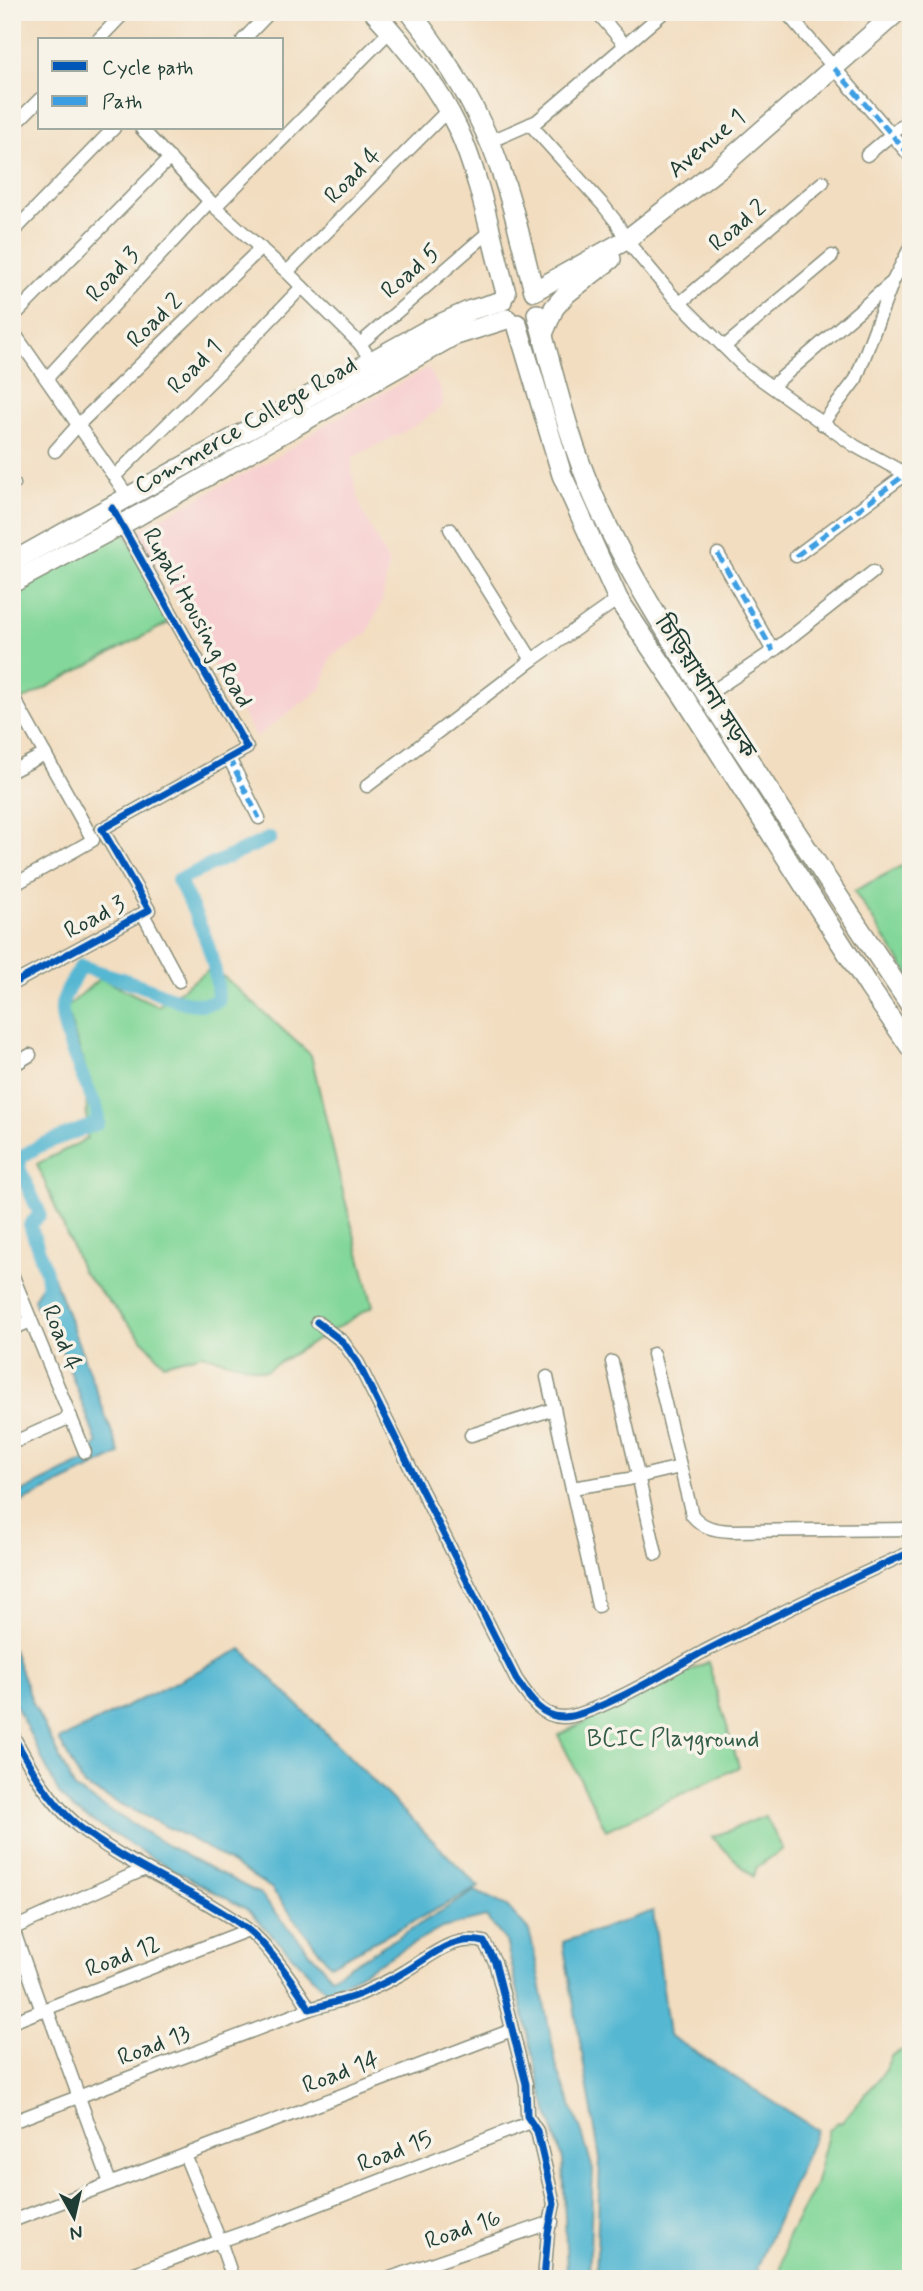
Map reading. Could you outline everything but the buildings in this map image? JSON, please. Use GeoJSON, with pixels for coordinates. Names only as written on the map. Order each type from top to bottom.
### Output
{"type":"FeatureCollection","features":[{"type":"Feature","properties":{"kind":"main road","name":"চিড়িয়াখানা সড়ক"},"geometry":{"type":"LineString","coordinates":[[410,12],[452,69],[489,142],[507,188],[534,291],[539,300],[537,314],[593,496],[658,618],[911,1006]]}},
{"type":"Feature","properties":{"kind":"main road","name":"Avenue 1"},"geometry":{"type":"LineString","coordinates":[[534,291],[626,240],[722,166],[897,12]]}},
{"type":"Feature","properties":{"kind":"main road","name":"চিড়িয়াখানা সড়ক"},"geometry":{"type":"LineString","coordinates":[[387,20],[419,63],[459,132],[490,231],[508,309],[562,475],[615,592],[911,1048]]}},
{"type":"Feature","properties":{"kind":"main road"},"geometry":{"type":"LineString","coordinates":[[543,334],[554,308],[566,294],[621,252],[626,240]]}},
{"type":"Feature","properties":{"kind":"main road"},"geometry":{"type":"LineString","coordinates":[[534,291],[522,286],[510,289],[508,309],[528,322],[537,314]]}},
{"type":"Feature","properties":{"kind":"main road","name":"Commerce College Road"},"geometry":{"type":"LineString","coordinates":[[12,583],[366,352],[451,318],[508,309]]}},
{"type":"Feature","properties":{"kind":"main road","name":"Commerce College Road"},"geometry":{"type":"LineString","coordinates":[[12,562],[125,511],[508,309]]}},
{"type":"Feature","properties":{"kind":"main road"},"geometry":{"type":"LineString","coordinates":[[615,592],[634,575]]}},
{"type":"Feature","properties":{"kind":"street"},"geometry":{"type":"LineString","coordinates":[[100,38],[125,12]]}},
{"type":"Feature","properties":{"kind":"street"},"geometry":{"type":"LineString","coordinates":[[245,38],[270,12]]}},
{"type":"Feature","properties":{"kind":"street"},"geometry":{"type":"LineString","coordinates":[[597,12],[625,45]]}},
{"type":"Feature","properties":{"kind":"street"},"geometry":{"type":"LineString","coordinates":[[489,142],[530,124],[565,99],[664,12]]}},
{"type":"Feature","properties":{"kind":"street"},"geometry":{"type":"LineString","coordinates":[[786,12],[911,157]]}},
{"type":"Feature","properties":{"kind":"street","name":"Road 3"},"geometry":{"type":"LineString","coordinates":[[284,129],[387,20]]}},
{"type":"Feature","properties":{"kind":"street"},"geometry":{"type":"LineString","coordinates":[[12,127],[38,101]]}},
{"type":"Feature","properties":{"kind":"street","name":"Road 4"},"geometry":{"type":"LineString","coordinates":[[287,272],[448,110]]}},
{"type":"Feature","properties":{"kind":"street"},"geometry":{"type":"LineString","coordinates":[[867,155],[911,118]]}},
{"type":"Feature","properties":{"kind":"street"},"geometry":{"type":"LineString","coordinates":[[530,124],[603,205],[626,240],[680,303],[745,368],[822,424],[908,479]]}},
{"type":"Feature","properties":{"kind":"street"},"geometry":{"type":"LineString","coordinates":[[12,233],[112,130]]}},
{"type":"Feature","properties":{"kind":"street","name":"Road 3"},"geometry":{"type":"LineString","coordinates":[[47,378],[283,130]]}},
{"type":"Feature","properties":{"kind":"street"},"geometry":{"type":"LineString","coordinates":[[149,131],[213,204],[287,272],[366,352]]}},
{"type":"Feature","properties":{"kind":"street"},"geometry":{"type":"LineString","coordinates":[[12,318],[170,158]]}},
{"type":"Feature","properties":{"kind":"street","name":"Road 2"},"geometry":{"type":"LineString","coordinates":[[680,303],[823,182]]}},
{"type":"Feature","properties":{"kind":"street","name":"Road 5"},"geometry":{"type":"LineString","coordinates":[[366,352],[490,231]]}},
{"type":"Feature","properties":{"kind":"street"},"geometry":{"type":"LineString","coordinates":[[822,424],[856,379],[893,281],[911,246]]}},
{"type":"Feature","properties":{"kind":"street","name":"Road 2"},"geometry":{"type":"LineString","coordinates":[[55,451],[79,424],[261,248]]}},
{"type":"Feature","properties":{"kind":"street"},"geometry":{"type":"LineString","coordinates":[[724,347],[832,256]]}},
{"type":"Feature","properties":{"kind":"street"},"geometry":{"type":"LineString","coordinates":[[772,386],[893,281]]}},
{"type":"Feature","properties":{"kind":"street","name":"Road 1"},"geometry":{"type":"LineString","coordinates":[[115,476],[302,287]]}},
{"type":"Feature","properties":{"kind":"street","name":"Rupali Housing Road"},"geometry":{"type":"LineString","coordinates":[[12,330],[79,424],[96,453],[115,476],[125,511],[247,748],[229,758]]}},
{"type":"Feature","properties":{"kind":"street"},"geometry":{"type":"LineString","coordinates":[[796,556],[908,479],[911,459]]}},
{"type":"Feature","properties":{"kind":"street"},"geometry":{"type":"LineString","coordinates":[[450,529],[532,660]]}},
{"type":"Feature","properties":{"kind":"street"},"geometry":{"type":"LineString","coordinates":[[718,554],[773,651]]}},
{"type":"Feature","properties":{"kind":"street"},"geometry":{"type":"LineString","coordinates":[[707,695],[773,651],[873,572]]}},
{"type":"Feature","properties":{"kind":"street"},"geometry":{"type":"LineString","coordinates":[[367,786],[532,660],[615,592]]}},
{"type":"Feature","properties":{"kind":"street"},"geometry":{"type":"LineString","coordinates":[[12,695],[93,840],[12,886]]}},
{"type":"Feature","properties":{"kind":"street"},"geometry":{"type":"LineString","coordinates":[[12,771],[45,754]]}},
{"type":"Feature","properties":{"kind":"street"},"geometry":{"type":"LineString","coordinates":[[229,758],[259,818]]}},
{"type":"Feature","properties":{"kind":"street","name":"Road 3"},"geometry":{"type":"LineString","coordinates":[[12,984],[149,910],[102,829],[229,758]]}},
{"type":"Feature","properties":{"kind":"street"},"geometry":{"type":"LineString","coordinates":[[143,914],[179,981]]}},
{"type":"Feature","properties":{"kind":"street"},"geometry":{"type":"LineString","coordinates":[[12,1066],[30,1055]]}},
{"type":"Feature","properties":{"kind":"street","name":"Road 4"},"geometry":{"type":"LineString","coordinates":[[12,1273],[85,1452]]}},
{"type":"Feature","properties":{"kind":"street"},"geometry":{"type":"LineString","coordinates":[[12,1329],[31,1321]]}},
{"type":"Feature","properties":{"kind":"street"},"geometry":{"type":"LineString","coordinates":[[317,1322],[343,1342],[358,1363],[516,1679],[533,1702],[549,1716],[566,1718],[592,1709],[807,1599],[911,1552]]}},
{"type":"Feature","properties":{"kind":"street"},"geometry":{"type":"LineString","coordinates":[[653,1354],[692,1515],[700,1524],[715,1530],[911,1529]]}},
{"type":"Feature","properties":{"kind":"street"},"geometry":{"type":"LineString","coordinates":[[612,1362],[656,1554]]}},
{"type":"Feature","properties":{"kind":"street"},"geometry":{"type":"LineString","coordinates":[[547,1377],[598,1606]]}},
{"type":"Feature","properties":{"kind":"street"},"geometry":{"type":"LineString","coordinates":[[471,1435],[554,1409]]}},
{"type":"Feature","properties":{"kind":"street"},"geometry":{"type":"LineString","coordinates":[[12,1443],[71,1417]]}},
{"type":"Feature","properties":{"kind":"street"},"geometry":{"type":"LineString","coordinates":[[572,1488],[680,1467]]}},
{"type":"Feature","properties":{"kind":"street"},"geometry":{"type":"LineString","coordinates":[[13,1738],[56,1804],[78,1825],[145,1869],[248,1930],[290,1978],[310,2009]]}},
{"type":"Feature","properties":{"kind":"street"},"geometry":{"type":"LineString","coordinates":[[12,2221],[110,2183],[13,1929],[145,1869]]}},
{"type":"Feature","properties":{"kind":"street","name":"Road 12"},"geometry":{"type":"LineString","coordinates":[[12,2022],[248,1930]]}},
{"type":"Feature","properties":{"kind":"street","name":"Road 13"},"geometry":{"type":"LineString","coordinates":[[12,2122],[310,2009],[363,1993],[447,1945],[472,1939],[484,1942],[495,1962],[526,2084],[527,2116],[537,2131],[552,2192],[554,2204],[548,2233],[544,2279]]}},
{"type":"Feature","properties":{"kind":"street","name":"Road 14"},"geometry":{"type":"LineString","coordinates":[[110,2183],[512,2030]]}},
{"type":"Feature","properties":{"kind":"street","name":"Road 15"},"geometry":{"type":"LineString","coordinates":[[220,2241],[531,2122]]}},
{"type":"Feature","properties":{"kind":"street"},"geometry":{"type":"LineString","coordinates":[[185,2155],[233,2279]]}},
{"type":"Feature","properties":{"kind":"street","name":"Road 16"},"geometry":{"type":"LineString","coordinates":[[387,2279],[552,2222]]}},
{"type":"Feature","properties":{"kind":"street"},"geometry":{"type":"LineString","coordinates":[[119,2279],[220,2241]]}},
{"type":"Feature","properties":{"kind":"shaded area"},"geometry":{"type":"Polygon","coordinates":[[[428,368],[442,392],[443,406],[415,426],[352,458],[352,473],[361,508],[389,564],[382,601],[367,634],[331,656],[322,688],[256,737],[137,531],[283,453],[323,426],[428,368]]]}},
{"type":"Feature","properties":{"kind":"green space"},"geometry":{"type":"Polygon","coordinates":[[[121,525],[172,621],[23,700],[12,680],[12,583],[121,525]]]}},
{"type":"Feature","properties":{"kind":"green space"},"geometry":{"type":"Polygon","coordinates":[[[911,861],[911,978],[854,891],[911,861]]]}},
{"type":"Feature","properties":{"kind":"green space"},"geometry":{"type":"Polygon","coordinates":[[[213,967],[311,1055],[373,1306],[265,1371],[202,1354],[164,1364],[82,1271],[37,1164],[87,1139],[86,1070],[66,1008],[100,978],[158,1006],[213,967]]]}},
{"type":"Feature","properties":{"kind":"green space","name":"BCIC Playground"},"geometry":{"type":"Polygon","coordinates":[[[708,1662],[739,1767],[606,1830],[558,1735],[708,1662]]]}},
{"type":"Feature","properties":{"kind":"green space"},"geometry":{"type":"Polygon","coordinates":[[[765,1816],[783,1849],[757,1867],[753,1877],[712,1837],[765,1816]]]}},
{"type":"Feature","properties":{"kind":"green space"},"geometry":{"type":"Polygon","coordinates":[[[911,2046],[911,2279],[779,2279],[787,2238],[815,2186],[829,2130],[838,2122],[841,2123],[883,2074],[892,2055],[911,2046]]]}},
{"type":"Feature","properties":{"kind":"water"},"geometry":{"type":"Polygon","coordinates":[[[53,1276],[120,1454],[12,1507],[12,1497],[84,1461],[97,1443],[49,1315],[37,1309],[34,1299],[44,1281],[53,1276]]]}},
{"type":"Feature","properties":{"kind":"water"},"geometry":{"type":"Polygon","coordinates":[[[12,1647],[32,1701],[75,1789],[170,1847],[260,1894],[331,1977],[475,1891],[507,1906],[529,1931],[557,2069],[593,2170],[589,2279],[567,2279],[563,2160],[542,2093],[506,1941],[486,1917],[442,1928],[327,1992],[248,1910],[154,1859],[74,1810],[59,1794],[12,1697],[12,1647]]]}},
{"type":"Feature","properties":{"kind":"water"},"geometry":{"type":"Polygon","coordinates":[[[242,1649],[479,1887],[330,1965],[271,1888],[199,1843],[84,1786],[59,1740],[242,1649]]]}},
{"type":"Feature","properties":{"kind":"water"},"geometry":{"type":"Polygon","coordinates":[[[653,1911],[669,2035],[817,2130],[757,2268],[762,2279],[596,2279],[600,2159],[563,1942],[653,1911]]]}},
{"type":"Feature","properties":{"kind":"waterway"},"geometry":{"type":"LineString","coordinates":[[49,1299],[46,1272],[30,1225],[40,1214],[19,1168],[21,1157],[41,1145],[98,1123],[97,1110],[64,1024],[62,1011],[67,992],[81,966],[188,1003],[208,1004],[218,1001],[211,953],[178,880],[270,838]]}},
{"type":"Feature","properties":{"kind":"marked path"},"geometry":{"type":"LineString","coordinates":[[834,68],[911,157]]}},
{"type":"Feature","properties":{"kind":"marked path"},"geometry":{"type":"LineString","coordinates":[[796,556],[906,474]]}},
{"type":"Feature","properties":{"kind":"marked path"},"geometry":{"type":"LineString","coordinates":[[718,554],[773,651]]}},
{"type":"Feature","properties":{"kind":"marked path"},"geometry":{"type":"LineString","coordinates":[[229,758],[259,818]]}},
{"type":"Feature","properties":{"kind":"cycle path"},"geometry":{"type":"LineString","coordinates":[[12,984],[149,910],[102,829],[247,748],[112,508]]}},
{"type":"Feature","properties":{"kind":"cycle path"},"geometry":{"type":"LineString","coordinates":[[317,1322],[343,1342],[358,1363],[516,1679],[535,1704],[555,1716],[576,1715],[612,1701],[755,1626],[911,1552]]}},
{"type":"Feature","properties":{"kind":"cycle path"},"geometry":{"type":"LineString","coordinates":[[12,1734],[48,1794],[77,1825],[118,1853],[206,1902],[247,1929],[273,1955],[310,2009],[360,1994],[396,1977],[452,1944],[473,1940],[484,1942],[495,1962],[526,2084],[527,2116],[537,2131],[554,2204],[548,2233],[544,2279]]}}]}
